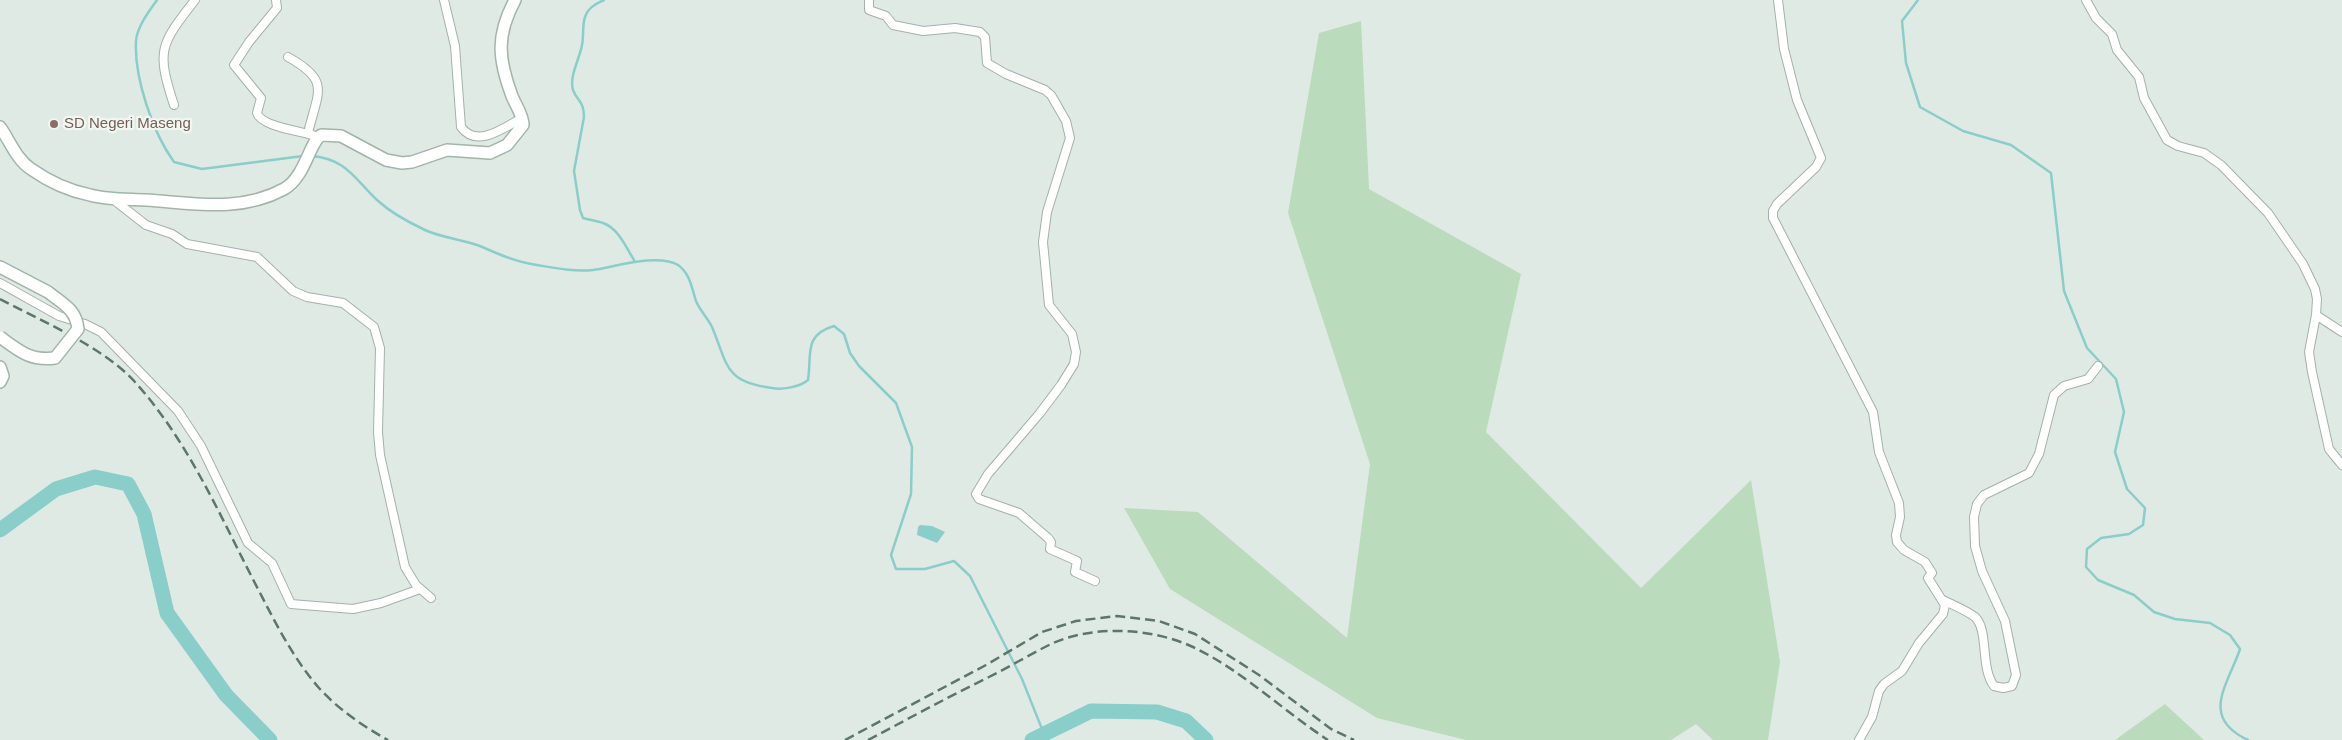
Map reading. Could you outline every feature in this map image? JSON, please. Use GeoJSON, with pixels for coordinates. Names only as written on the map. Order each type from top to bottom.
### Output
{"type":"FeatureCollection","features":[{"type":"Feature","properties":{"kind":"street"},"geometry":{"type":"LineString","coordinates":[[174,105],[163,69],[164,48],[172,31],[195,0]]}},
{"type":"Feature","properties":{"kind":"street"},"geometry":{"type":"LineString","coordinates":[[276,0],[277,8],[249,42],[234,65],[261,98],[257,113],[260,119],[268,124],[313,135],[340,136],[386,160],[408,162],[447,150],[490,153],[511,141],[523,125],[522,118],[511,94],[501,54],[502,30],[515,0]]}},
{"type":"Feature","properties":{"kind":"street"},"geometry":{"type":"LineString","coordinates":[[444,0],[455,46],[461,127],[464,132],[473,135],[490,136],[522,118]]}},
{"type":"Feature","properties":{"kind":"street"},"geometry":{"type":"LineString","coordinates":[[869,0],[869,10],[886,16],[893,25],[919,30],[950,28],[980,32],[985,37],[987,63],[1006,74],[1045,90],[1051,95],[1066,121],[1070,138],[1047,212],[1043,242],[1049,305],[1072,334],[1076,358],[1071,371],[1061,385],[1040,413],[988,474],[976,494],[979,499],[1023,516],[1048,538],[1051,542],[1050,549],[1077,561],[1075,572],[1095,581]]}},
{"type":"Feature","properties":{"kind":"street"},"geometry":{"type":"LineString","coordinates":[[1778,0],[1784,48],[1794,88],[1805,124],[1820,158],[1814,170],[1777,204],[1773,211],[1773,218],[1873,412],[1878,452],[1899,503],[1900,516],[1896,535],[1897,542],[1904,550],[1925,562],[1932,573],[1928,578],[1943,600],[1945,608],[1940,619],[1919,643],[1902,671],[1880,688],[1871,720],[1859,740]]}},
{"type":"Feature","properties":{"kind":"street"},"geometry":{"type":"LineString","coordinates":[[2086,0],[2096,18],[2112,34],[2117,50],[2139,77],[2144,98],[2167,140],[2178,146],[2209,156],[2231,174],[2268,213],[2294,250],[2309,276],[2315,289],[2316,315],[2309,358],[2329,448],[2342,464]]}},
{"type":"Feature","properties":{"kind":"street"},"geometry":{"type":"LineString","coordinates":[[0,127],[20,159],[32,170],[72,190],[94,196],[112,198],[205,205],[242,204],[266,197],[290,185],[299,176],[312,150],[318,91],[317,80],[306,67],[288,57]]}},
{"type":"Feature","properties":{"kind":"street"},"geometry":{"type":"LineString","coordinates":[[112,198],[146,226],[172,234],[187,244],[222,249],[260,258],[276,277],[293,291],[307,297],[343,303],[374,327],[380,348],[378,432],[380,456],[405,566],[420,589],[431,598]]}},
{"type":"Feature","properties":{"kind":"street"},"geometry":{"type":"LineString","coordinates":[[0,267],[48,292],[68,307],[77,318],[78,330],[55,358],[41,360],[24,354],[0,337]]}},
{"type":"Feature","properties":{"kind":"street"},"geometry":{"type":"LineString","coordinates":[[0,283],[59,316],[85,324],[101,332],[178,412],[201,446],[248,543],[272,563],[291,604],[353,609],[381,603],[420,589]]}},
{"type":"Feature","properties":{"kind":"street"},"geometry":{"type":"LineString","coordinates":[[2316,315],[2342,332]]}},
{"type":"Feature","properties":{"kind":"street"},"geometry":{"type":"LineString","coordinates":[[1943,600],[1970,614],[1979,622],[1985,659],[1994,686],[2003,688],[2012,686],[2016,675],[2005,621],[1982,571],[1975,546],[1974,517],[1977,504],[1984,494],[2029,473],[2040,454],[2054,395],[2064,386],[2088,379],[2098,366]]}},
{"type":"Feature","properties":{"kind":"street"},"geometry":{"type":"LineString","coordinates":[[0,367],[3,376],[0,382]]}},
{"type":"Feature","properties":{"kind":"green space"},"geometry":{"type":"Polygon","coordinates":[[[1361,21],[1369,189],[1521,274],[1486,432],[1641,588],[1751,480],[1780,662],[1768,740],[1713,740],[1696,724],[1671,740],[1466,740],[1377,718],[1170,589],[1124,508],[1198,512],[1347,638],[1370,464],[1288,213],[1319,33],[1361,21]]]}},
{"type":"Feature","properties":{"kind":"green space"},"geometry":{"type":"Polygon","coordinates":[[[2165,704],[2204,740],[2115,740],[2165,704]]]}},
{"type":"Feature","properties":{"kind":"water"},"geometry":{"type":"Polygon","coordinates":[[[920,525],[932,526],[945,532],[937,543],[917,535],[920,525]]]}},
{"type":"Feature","properties":{"kind":"waterway"},"geometry":{"type":"LineString","coordinates":[[157,0],[139,30],[136,41],[136,56],[146,105],[159,136],[174,162],[202,169],[303,156]]}},
{"type":"Feature","properties":{"kind":"waterway"},"geometry":{"type":"LineString","coordinates":[[604,0],[592,7],[585,17],[581,50],[572,79],[573,90],[582,104],[584,112],[574,171],[583,218],[603,223],[613,229],[621,238],[634,260]]}},
{"type":"Feature","properties":{"kind":"waterway"},"geometry":{"type":"LineString","coordinates":[[1918,0],[1902,21],[1906,63],[1920,107],[1963,131],[2011,145],[2051,173],[2064,291],[2087,348],[2116,379],[2124,412],[2115,452],[2127,489],[2145,508],[2143,525],[2129,534],[2101,538],[2087,549],[2086,567],[2098,580],[2134,595],[2154,612],[2175,619],[2210,623],[2230,635],[2240,649],[2224,688],[2221,699],[2221,711],[2224,721],[2233,731],[2248,740]]}},
{"type":"Feature","properties":{"kind":"waterway"},"geometry":{"type":"LineString","coordinates":[[311,156],[323,158],[341,165],[382,204],[400,217],[419,227],[438,235],[480,246],[514,260],[529,264],[579,270],[593,270],[659,260],[678,265],[688,277],[696,301],[712,327],[730,370],[736,376],[756,385],[776,389],[796,386],[808,380],[813,340],[824,330],[834,326],[844,334],[850,353],[859,366],[896,403],[912,447],[911,494],[891,555],[896,569],[925,569],[954,561],[970,576],[1022,679],[1044,734]]}},
{"type":"Feature","properties":{"kind":"waterway"},"geometry":{"type":"LineString","coordinates":[[0,530],[56,489],[95,477],[128,484],[144,514],[167,613],[226,695],[270,740]]}},
{"type":"Feature","properties":{"kind":"waterway"},"geometry":{"type":"LineString","coordinates":[[1032,740],[1091,711],[1157,712],[1186,721],[1206,740]]}},
{"type":"Feature","properties":{"kind":"railway"},"geometry":{"type":"LineString","coordinates":[[0,299],[89,346],[106,357],[135,382],[154,405],[188,455],[278,628],[301,665],[334,703],[388,740]]}},
{"type":"Feature","properties":{"kind":"railway"},"geometry":{"type":"LineString","coordinates":[[845,740],[986,665],[1042,632],[1076,621],[1117,616],[1159,621],[1195,634],[1259,675],[1331,729],[1354,740]]}},
{"type":"Feature","properties":{"kind":"railway"},"geometry":{"type":"LineString","coordinates":[[868,740],[1049,645],[1066,638],[1103,631],[1141,632],[1193,647],[1229,667],[1328,740]]}},
{"type":"Feature","properties":{"kind":"place","name":"SD Negeri Maseng"},"geometry":{"type":"Point","coordinates":[54,124]}}]}
